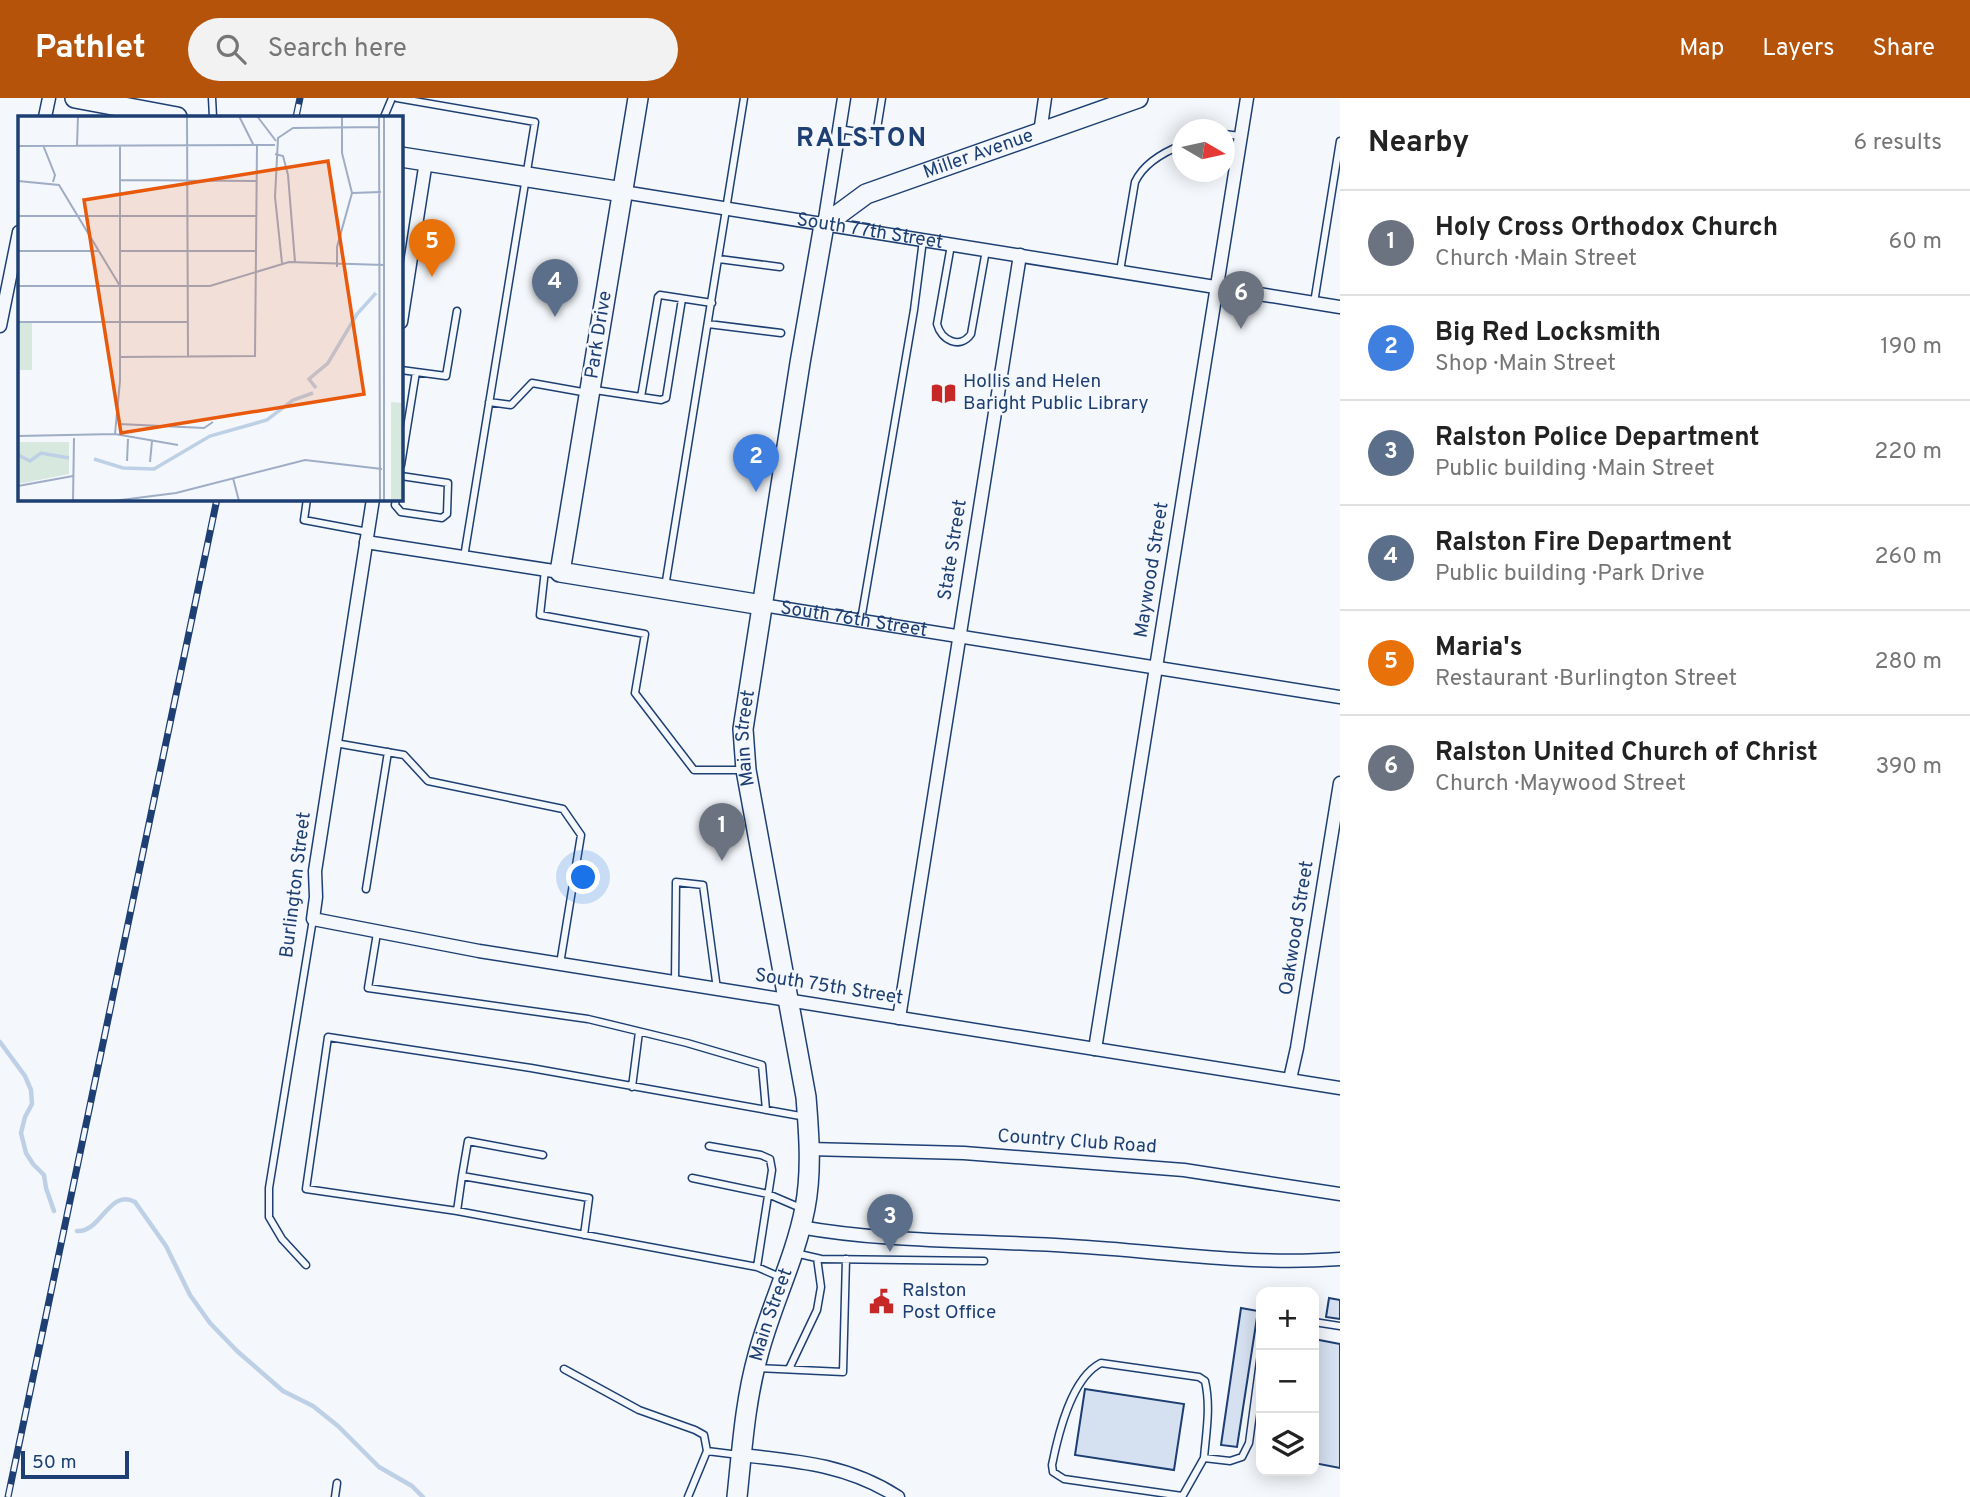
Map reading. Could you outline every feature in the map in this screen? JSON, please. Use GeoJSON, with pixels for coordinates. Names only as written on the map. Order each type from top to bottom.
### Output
{"type":"FeatureCollection","features":[{"type":"Feature","properties":{"kind":"main road"},"geometry":{"type":"LineString","coordinates":[[75,98],[168,113]]}},
{"type":"Feature","properties":{"kind":"main road","name":"Park Drive"},"geometry":{"type":"LineString","coordinates":[[553,571],[590,391],[638,98]]}},
{"type":"Feature","properties":{"kind":"main road","name":"Miller Avenue"},"geometry":{"type":"LineString","coordinates":[[824,225],[866,194],[1138,98]]}},
{"type":"Feature","properties":{"kind":"main road","name":"South 77th Street"},"geometry":{"type":"LineString","coordinates":[[402,157],[623,192]]}},
{"type":"Feature","properties":{"kind":"main road","name":"Main Street"},"geometry":{"type":"LineString","coordinates":[[737,1497],[755,1367],[803,1219],[809,1149],[808,1117],[743,750],[745,714],[824,225]]}},
{"type":"Feature","properties":{"kind":"main road","name":"South 76th Street"},"geometry":{"type":"LineString","coordinates":[[553,571],[762,605]]}},
{"type":"Feature","properties":{"kind":"street"},"geometry":{"type":"LineString","coordinates":[[45,116],[49,98]]}},
{"type":"Feature","properties":{"kind":"street","name":"Main Street"},"geometry":{"type":"LineString","coordinates":[[824,225],[844,98]]}},
{"type":"Feature","properties":{"kind":"street"},"geometry":{"type":"LineString","coordinates":[[1040,133],[1045,98]]}},
{"type":"Feature","properties":{"kind":"street","name":"Maywood Street"},"geometry":{"type":"LineString","coordinates":[[1095,1049],[1247,98]]}},
{"type":"Feature","properties":{"kind":"street"},"geometry":{"type":"LineString","coordinates":[[402,309],[426,161]]}},
{"type":"Feature","properties":{"kind":"street","name":"South 77th Street"},"geometry":{"type":"LineString","coordinates":[[623,192],[1340,307]]}},
{"type":"Feature","properties":{"kind":"street"},"geometry":{"type":"LineString","coordinates":[[0,326],[18,237]]}},
{"type":"Feature","properties":{"kind":"street","name":"State Street"},"geometry":{"type":"LineString","coordinates":[[899,1018],[1020,255]]}},
{"type":"Feature","properties":{"kind":"street","name":"Burlington Street"},"geometry":{"type":"LineString","coordinates":[[313,919],[315,871],[373,500]]}},
{"type":"Feature","properties":{"kind":"street","name":"South 76th Street"},"geometry":{"type":"LineString","coordinates":[[367,537],[464,557],[553,571]]}},
{"type":"Feature","properties":{"kind":"street","name":"South 76th Street"},"geometry":{"type":"LineString","coordinates":[[762,605],[1340,697]]}},
{"type":"Feature","properties":{"kind":"street","name":"Oakwood Street"},"geometry":{"type":"LineString","coordinates":[[1290,1079],[1340,783]]}},
{"type":"Feature","properties":{"kind":"street","name":"South 75th Street"},"geometry":{"type":"LineString","coordinates":[[313,919],[377,933],[560,964],[1340,1088]]}},
{"type":"Feature","properties":{"kind":"street","name":"Country Club Road"},"geometry":{"type":"LineString","coordinates":[[809,1149],[964,1153],[1184,1170],[1340,1194]]}},
{"type":"Feature","properties":{"kind":"street"},"geometry":{"type":"LineString","coordinates":[[803,1219],[852,1236],[1091,1247],[1258,1262],[1340,1259]]}},
{"type":"Feature","properties":{"kind":"street"},"geometry":{"type":"LineString","coordinates":[[741,1455],[835,1468],[869,1480],[898,1497]]}},
{"type":"Feature","properties":{"kind":"lane"},"geometry":{"type":"LineString","coordinates":[[212,98],[213,116]]}},
{"type":"Feature","properties":{"kind":"lane"},"geometry":{"type":"LineString","coordinates":[[385,116],[394,98],[535,122],[464,557]]}},
{"type":"Feature","properties":{"kind":"lane"},"geometry":{"type":"LineString","coordinates":[[665,589],[744,98]]}},
{"type":"Feature","properties":{"kind":"lane"},"geometry":{"type":"LineString","coordinates":[[839,129],[876,135],[882,98]]}},
{"type":"Feature","properties":{"kind":"lane"},"geometry":{"type":"LineString","coordinates":[[1235,135],[1241,136]]}},
{"type":"Feature","properties":{"kind":"lane"},"geometry":{"type":"LineString","coordinates":[[1314,303],[1340,141]]}},
{"type":"Feature","properties":{"kind":"lane"},"geometry":{"type":"LineString","coordinates":[[1120,271],[1135,181],[1154,160],[1172,150]]}},
{"type":"Feature","properties":{"kind":"lane"},"geometry":{"type":"LineString","coordinates":[[861,620],[914,310],[923,240]]}},
{"type":"Feature","properties":{"kind":"lane"},"geometry":{"type":"LineString","coordinates":[[951,244],[937,324],[939,334],[949,341],[959,343],[967,340],[971,334],[986,250]]}},
{"type":"Feature","properties":{"kind":"lane"},"geometry":{"type":"LineString","coordinates":[[719,258],[780,267]]}},
{"type":"Feature","properties":{"kind":"lane"},"geometry":{"type":"LineString","coordinates":[[641,397],[655,301],[660,295],[712,303]]}},
{"type":"Feature","properties":{"kind":"lane"},"geometry":{"type":"LineString","coordinates":[[489,402],[511,405],[532,383],[661,400],[666,398],[682,299]]}},
{"type":"Feature","properties":{"kind":"lane"},"geometry":{"type":"LineString","coordinates":[[402,370],[446,376],[457,311]]}},
{"type":"Feature","properties":{"kind":"lane"},"geometry":{"type":"LineString","coordinates":[[708,324],[781,333]]}},
{"type":"Feature","properties":{"kind":"lane"},"geometry":{"type":"LineString","coordinates":[[402,459],[416,372]]}},
{"type":"Feature","properties":{"kind":"lane"},"geometry":{"type":"LineString","coordinates":[[396,500],[395,505],[401,512],[442,517],[447,514],[448,483],[402,476]]}},
{"type":"Feature","properties":{"kind":"lane"},"geometry":{"type":"LineString","coordinates":[[307,500],[304,520],[367,537]]}},
{"type":"Feature","properties":{"kind":"lane"},"geometry":{"type":"LineString","coordinates":[[553,571],[540,615],[645,634],[635,693],[695,770],[746,770]]}},
{"type":"Feature","properties":{"kind":"lane"},"geometry":{"type":"LineString","coordinates":[[335,743],[404,755],[428,781],[563,809],[581,835],[560,964]]}},
{"type":"Feature","properties":{"kind":"lane"},"geometry":{"type":"LineString","coordinates":[[366,889],[388,752]]}},
{"type":"Feature","properties":{"kind":"lane"},"geometry":{"type":"LineString","coordinates":[[675,982],[676,882],[703,885],[717,989]]}},
{"type":"Feature","properties":{"kind":"lane","name":"Burlington Street"},"geometry":{"type":"LineString","coordinates":[[306,1265],[282,1239],[269,1217],[269,1188],[313,919]]}},
{"type":"Feature","properties":{"kind":"lane"},"geometry":{"type":"LineString","coordinates":[[377,933],[368,988],[588,1019],[762,1065],[766,1110]]}},
{"type":"Feature","properties":{"kind":"lane"},"geometry":{"type":"LineString","coordinates":[[632,1087],[639,1032]]}},
{"type":"Feature","properties":{"kind":"lane"},"geometry":{"type":"LineString","coordinates":[[784,1279],[757,1267],[457,1212],[306,1189],[328,1037],[808,1117]]}},
{"type":"Feature","properties":{"kind":"lane"},"geometry":{"type":"LineString","coordinates":[[457,1212],[468,1141],[543,1154]]}},
{"type":"Feature","properties":{"kind":"lane"},"geometry":{"type":"LineString","coordinates":[[709,1146],[770,1159],[772,1170],[757,1267]]}},
{"type":"Feature","properties":{"kind":"lane"},"geometry":{"type":"LineString","coordinates":[[462,1176],[589,1198],[584,1235]]}},
{"type":"Feature","properties":{"kind":"lane"},"geometry":{"type":"LineString","coordinates":[[692,1178],[768,1194],[803,1219]]}},
{"type":"Feature","properties":{"kind":"lane"},"geometry":{"type":"LineString","coordinates":[[793,1252],[817,1258],[984,1261]]}},
{"type":"Feature","properties":{"kind":"lane"},"geometry":{"type":"LineString","coordinates":[[789,1369],[817,1310],[821,1287],[817,1258]]}},
{"type":"Feature","properties":{"kind":"lane"},"geometry":{"type":"LineString","coordinates":[[755,1367],[843,1372],[846,1259]]}},
{"type":"Feature","properties":{"kind":"lane"},"geometry":{"type":"LineString","coordinates":[[1319,1323],[1340,1326]]}},
{"type":"Feature","properties":{"kind":"lane"},"geometry":{"type":"LineString","coordinates":[[1101,1363],[1199,1377],[1205,1381],[1208,1414],[1204,1458],[1182,1496],[1064,1479],[1053,1472],[1052,1465],[1062,1421],[1091,1368],[1101,1363]]}},
{"type":"Feature","properties":{"kind":"lane"},"geometry":{"type":"LineString","coordinates":[[564,1369],[639,1410],[704,1435],[707,1451],[688,1497]]}},
{"type":"Feature","properties":{"kind":"lane"},"geometry":{"type":"LineString","coordinates":[[1204,1458],[1230,1461],[1242,1457],[1249,1443],[1256,1391]]}},
{"type":"Feature","properties":{"kind":"lane"},"geometry":{"type":"LineString","coordinates":[[707,1451],[741,1455]]}},
{"type":"Feature","properties":{"kind":"lane"},"geometry":{"type":"LineString","coordinates":[[335,1497],[337,1483]]}},
{"type":"Feature","properties":{"kind":"building"},"geometry":{"type":"Polygon","coordinates":[[[1329,1298],[1340,1300],[1340,1319],[1326,1317],[1329,1298]]]}},
{"type":"Feature","properties":{"kind":"building"},"geometry":{"type":"Polygon","coordinates":[[[1241,1308],[1256,1311],[1237,1447],[1221,1445],[1241,1308]]]}},
{"type":"Feature","properties":{"kind":"building"},"geometry":{"type":"Polygon","coordinates":[[[1319,1340],[1340,1344],[1340,1468],[1319,1464],[1319,1340]]]}},
{"type":"Feature","properties":{"kind":"building"},"geometry":{"type":"Polygon","coordinates":[[[1085,1389],[1184,1404],[1174,1470],[1075,1455],[1085,1389]]]}},
{"type":"Feature","properties":{"kind":"waterway"},"geometry":{"type":"LineString","coordinates":[[0,1042],[25,1076],[31,1090],[32,1104],[21,1133],[26,1153],[44,1175],[54,1211]]}},
{"type":"Feature","properties":{"kind":"waterway"},"geometry":{"type":"LineString","coordinates":[[77,1231],[93,1225],[118,1201],[126,1199],[135,1202],[166,1246],[190,1295],[210,1323],[237,1351],[283,1391],[313,1406],[338,1426],[379,1467],[412,1486],[423,1497]]}},
{"type":"Feature","properties":{"kind":"railway"},"geometry":{"type":"LineString","coordinates":[[296,116],[300,98]]}},
{"type":"Feature","properties":{"kind":"railway"},"geometry":{"type":"LineString","coordinates":[[8,1497],[217,500]]}},
{"type":"Feature","properties":{"kind":"place","name":"Maria's"},"geometry":{"type":"Point","coordinates":[432,277]}},
{"type":"Feature","properties":{"kind":"place","name":"Ralston Fire Department"},"geometry":{"type":"Point","coordinates":[555,317]}},
{"type":"Feature","properties":{"kind":"place","name":"Ralston United Church of Christ"},"geometry":{"type":"Point","coordinates":[1241,329]}},
{"type":"Feature","properties":{"kind":"place","name":"Hollis and Helen Baright Public Library"},"geometry":{"type":"Point","coordinates":[943,393]}},
{"type":"Feature","properties":{"kind":"place","name":"Big Red Locksmith"},"geometry":{"type":"Point","coordinates":[756,492]}},
{"type":"Feature","properties":{"kind":"place","name":"Holy Cross Orthodox Church"},"geometry":{"type":"Point","coordinates":[722,861]}},
{"type":"Feature","properties":{"kind":"place","name":"Ralston Police Department"},"geometry":{"type":"Point","coordinates":[890,1252]}},
{"type":"Feature","properties":{"kind":"place","name":"Ralston Post Office"},"geometry":{"type":"Point","coordinates":[882,1302]}},
{"type":"Feature","properties":{"kind":"district","name":"RALSTON"},"geometry":{"type":"Point","coordinates":[862,139]}}]}
